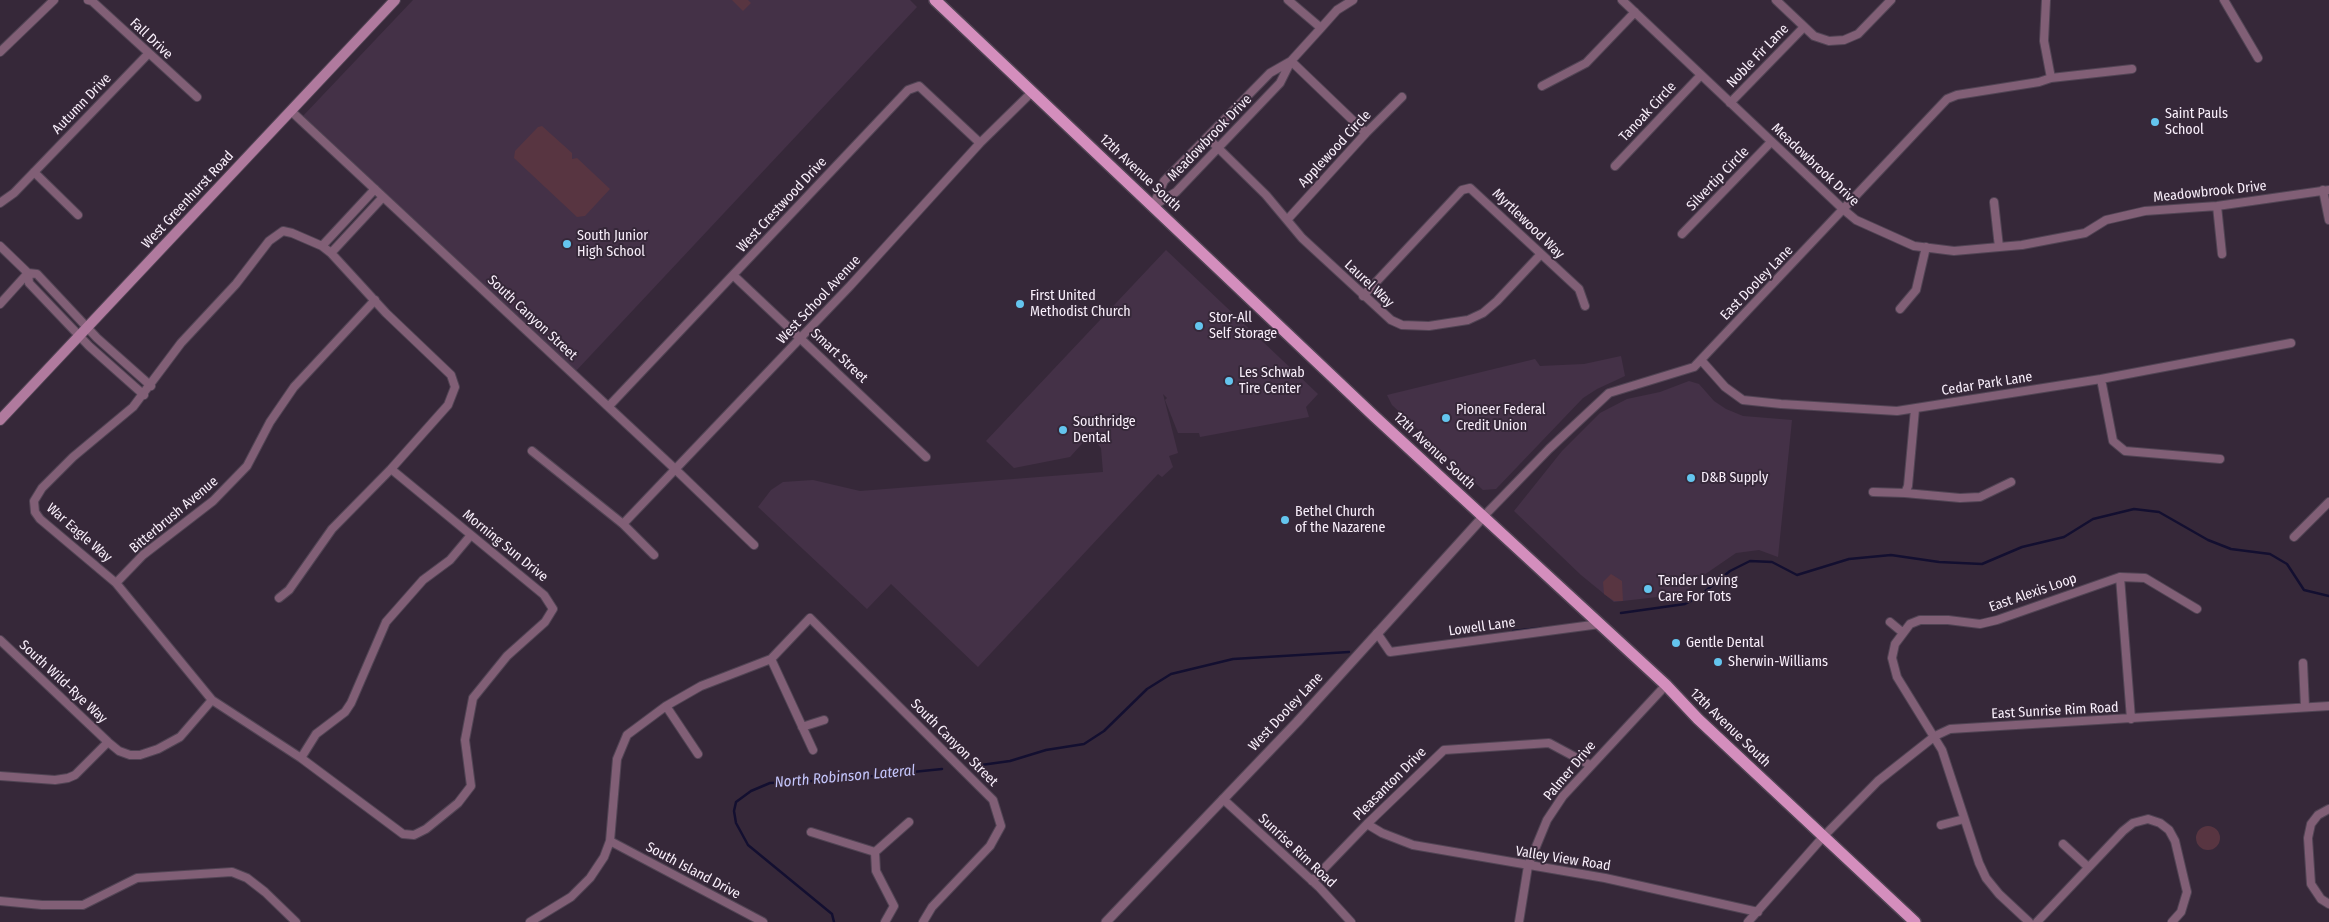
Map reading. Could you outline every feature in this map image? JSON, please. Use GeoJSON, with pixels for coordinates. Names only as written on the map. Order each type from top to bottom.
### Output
{"type":"FeatureCollection","features":[{"type":"Feature","properties":{"kind":"main road","name":"West Greenhurst Road"},"geometry":{"type":"LineString","coordinates":[[0,420],[395,0]]}},
{"type":"Feature","properties":{"kind":"main road","name":"12th Avenue South"},"geometry":{"type":"LineString","coordinates":[[935,0],[1482,517],[1666,685],[1698,719],[1915,922]]}},
{"type":"Feature","properties":{"kind":"street"},"geometry":{"type":"LineString","coordinates":[[0,52],[54,0]]}},
{"type":"Feature","properties":{"kind":"street","name":"Fall Drive"},"geometry":{"type":"LineString","coordinates":[[88,0],[197,97]]}},
{"type":"Feature","properties":{"kind":"street"},"geometry":{"type":"LineString","coordinates":[[1288,0],[1321,28]]}},
{"type":"Feature","properties":{"kind":"street","name":"Meadowbrook Drive"},"geometry":{"type":"LineString","coordinates":[[1153,206],[1176,192],[1280,83],[1291,62],[1337,10],[1353,0]]}},
{"type":"Feature","properties":{"kind":"street","name":"Meadowbrook Drive"},"geometry":{"type":"LineString","coordinates":[[1622,0],[1844,210],[1856,220],[1914,246],[1954,251],[2022,245],[2086,233],[2106,220],[2145,211],[2217,206],[2326,190]]}},
{"type":"Feature","properties":{"kind":"street"},"geometry":{"type":"LineString","coordinates":[[1776,0],[1814,36],[1829,41],[1844,40],[1858,34],[1892,0]]}},
{"type":"Feature","properties":{"kind":"street"},"geometry":{"type":"LineString","coordinates":[[2046,0],[2044,41],[2051,78]]}},
{"type":"Feature","properties":{"kind":"street"},"geometry":{"type":"LineString","coordinates":[[2224,0],[2258,58]]}},
{"type":"Feature","properties":{"kind":"street"},"geometry":{"type":"LineString","coordinates":[[1542,86],[1586,63],[1635,12]]}},
{"type":"Feature","properties":{"kind":"street","name":"Noble Fir Lane"},"geometry":{"type":"LineString","coordinates":[[1730,103],[1804,27]]}},
{"type":"Feature","properties":{"kind":"street","name":"Autumn Drive"},"geometry":{"type":"LineString","coordinates":[[0,203],[34,172],[148,54]]}},
{"type":"Feature","properties":{"kind":"street"},"geometry":{"type":"LineString","coordinates":[[1291,62],[1366,133]]}},
{"type":"Feature","properties":{"kind":"street","name":"Meadowbrook Drive"},"geometry":{"type":"LineString","coordinates":[[1153,206],[1164,181],[1270,73],[1291,62]]}},
{"type":"Feature","properties":{"kind":"street","name":"East Dooley Lane"},"geometry":{"type":"LineString","coordinates":[[1482,517],[1550,448],[1609,393],[1694,367],[1947,99],[1958,95],[2039,82],[2051,78],[2132,69]]}},
{"type":"Feature","properties":{"kind":"street","name":"Tanoak Circle"},"geometry":{"type":"LineString","coordinates":[[1614,166],[1700,75]]}},
{"type":"Feature","properties":{"kind":"street","name":"West Crestwood Drive"},"geometry":{"type":"LineString","coordinates":[[609,406],[908,90],[919,86],[980,143]]}},
{"type":"Feature","properties":{"kind":"street","name":"West School Avenue"},"geometry":{"type":"LineString","coordinates":[[623,524],[674,468],[800,338],[980,143],[1032,92]]}},
{"type":"Feature","properties":{"kind":"street","name":"Applewood Circle"},"geometry":{"type":"LineString","coordinates":[[1287,220],[1366,133],[1402,97]]}},
{"type":"Feature","properties":{"kind":"street","name":"South Canyon Street"},"geometry":{"type":"LineString","coordinates":[[291,111],[609,406],[754,545]]}},
{"type":"Feature","properties":{"kind":"street","name":"Laurel Way"},"geometry":{"type":"LineString","coordinates":[[1207,138],[1266,195],[1302,238],[1363,296],[1391,320],[1402,325],[1429,326],[1468,320],[1483,314],[1541,254]]}},
{"type":"Feature","properties":{"kind":"street","name":"Silvertip Circle"},"geometry":{"type":"LineString","coordinates":[[1682,234],[1771,142]]}},
{"type":"Feature","properties":{"kind":"street"},"geometry":{"type":"LineString","coordinates":[[34,172],[78,216]]}},
{"type":"Feature","properties":{"kind":"street","name":"Myrtlewood Way"},"geometry":{"type":"LineString","coordinates":[[1363,296],[1462,190],[1470,188],[1579,289],[1585,306]]}},
{"type":"Feature","properties":{"kind":"street"},"geometry":{"type":"LineString","coordinates":[[279,598],[290,590],[332,529],[392,469],[448,405],[455,387],[451,375],[386,313],[331,253],[322,246],[375,189]]}},
{"type":"Feature","properties":{"kind":"street"},"geometry":{"type":"LineString","coordinates":[[2326,190],[2329,220]]}},
{"type":"Feature","properties":{"kind":"street"},"geometry":{"type":"LineString","coordinates":[[331,253],[383,197]]}},
{"type":"Feature","properties":{"kind":"street"},"geometry":{"type":"LineString","coordinates":[[1994,202],[1999,247]]}},
{"type":"Feature","properties":{"kind":"street"},"geometry":{"type":"LineString","coordinates":[[2217,206],[2222,254]]}},
{"type":"Feature","properties":{"kind":"street","name":"War Eagle Way"},"geometry":{"type":"LineString","coordinates":[[212,700],[116,583],[40,519],[35,512],[34,501],[55,473],[121,419],[144,395],[181,343],[236,284],[269,241],[277,234],[283,232],[292,233],[322,246]]}},
{"type":"Feature","properties":{"kind":"street"},"geometry":{"type":"LineString","coordinates":[[0,246],[28,273],[37,274],[87,328],[151,386]]}},
{"type":"Feature","properties":{"kind":"street"},"geometry":{"type":"LineString","coordinates":[[1900,309],[1916,290],[1926,247]]}},
{"type":"Feature","properties":{"kind":"street"},"geometry":{"type":"LineString","coordinates":[[0,304],[28,273]]}},
{"type":"Feature","properties":{"kind":"street"},"geometry":{"type":"LineString","coordinates":[[28,273],[29,283],[79,336],[144,395]]}},
{"type":"Feature","properties":{"kind":"street","name":"Smart Street"},"geometry":{"type":"LineString","coordinates":[[733,275],[926,457]]}},
{"type":"Feature","properties":{"kind":"street","name":"Bitterbrush Avenue"},"geometry":{"type":"LineString","coordinates":[[116,583],[143,555],[213,501],[247,466],[270,422],[294,387],[375,300]]}},
{"type":"Feature","properties":{"kind":"street","name":"Cedar Park Lane"},"geometry":{"type":"LineString","coordinates":[[1701,360],[1725,387],[1743,400],[1897,411],[2101,379],[2291,343]]}},
{"type":"Feature","properties":{"kind":"street"},"geometry":{"type":"LineString","coordinates":[[2101,379],[2113,441],[2125,451],[2220,459]]}},
{"type":"Feature","properties":{"kind":"street"},"geometry":{"type":"LineString","coordinates":[[1905,493],[1908,486],[1914,409]]}},
{"type":"Feature","properties":{"kind":"street"},"geometry":{"type":"LineString","coordinates":[[532,452],[623,524],[654,555]]}},
{"type":"Feature","properties":{"kind":"street","name":"Morning Sun Drive"},"geometry":{"type":"LineString","coordinates":[[212,700],[301,758],[403,834],[414,835],[426,829],[458,804],[471,786],[465,740],[472,698],[507,656],[545,622],[553,609],[544,594],[392,469]]}},
{"type":"Feature","properties":{"kind":"street"},"geometry":{"type":"LineString","coordinates":[[1874,492],[1960,498],[1980,497],[2011,482]]}},
{"type":"Feature","properties":{"kind":"street"},"geometry":{"type":"LineString","coordinates":[[2294,537],[2329,502]]}},
{"type":"Feature","properties":{"kind":"street","name":"West Dooley Lane"},"geometry":{"type":"LineString","coordinates":[[1106,922],[1223,799],[1482,517]]}},
{"type":"Feature","properties":{"kind":"street"},"geometry":{"type":"LineString","coordinates":[[301,758],[307,745],[316,734],[344,712],[351,703],[386,622],[423,580],[450,560],[471,535]]}},
{"type":"Feature","properties":{"kind":"street"},"geometry":{"type":"LineString","coordinates":[[2131,719],[2120,577],[2145,578],[2197,609]]}},
{"type":"Feature","properties":{"kind":"street","name":"East Alexis Loop"},"geometry":{"type":"LineString","coordinates":[[1902,632],[1910,624],[1920,620],[1948,620],[1980,624],[1997,620],[2120,577]]}},
{"type":"Feature","properties":{"kind":"street","name":"South Canyon Street"},"geometry":{"type":"LineString","coordinates":[[771,659],[810,618],[993,800],[1001,826],[990,846],[932,907],[923,922]]}},
{"type":"Feature","properties":{"kind":"street"},"geometry":{"type":"LineString","coordinates":[[1890,622],[1902,632],[1895,644],[1892,658],[1897,677],[1935,736],[1956,791],[1979,863],[1986,878],[2029,922]]}},
{"type":"Feature","properties":{"kind":"street","name":"Lowell Lane"},"geometry":{"type":"LineString","coordinates":[[1377,633],[1390,652],[1600,624]]}},
{"type":"Feature","properties":{"kind":"street","name":"South Wild-Rye Way"},"geometry":{"type":"LineString","coordinates":[[0,640],[108,742]]}},
{"type":"Feature","properties":{"kind":"street"},"geometry":{"type":"LineString","coordinates":[[530,922],[571,898],[590,878],[604,857],[610,841],[617,758],[627,735],[666,706],[701,686],[771,659],[813,750]]}},
{"type":"Feature","properties":{"kind":"street"},"geometry":{"type":"LineString","coordinates":[[2303,663],[2305,707]]}},
{"type":"Feature","properties":{"kind":"street","name":"Palmer Drive"},"geometry":{"type":"LineString","coordinates":[[1519,922],[1528,866],[1547,820],[1563,796],[1590,765],[1666,685]]}},
{"type":"Feature","properties":{"kind":"street"},"geometry":{"type":"LineString","coordinates":[[0,776],[56,780],[68,778],[75,775],[108,742],[119,751],[130,756],[158,749],[180,737],[212,700]]}},
{"type":"Feature","properties":{"kind":"street"},"geometry":{"type":"LineString","coordinates":[[666,706],[698,754]]}},
{"type":"Feature","properties":{"kind":"street","name":"East Sunrise Rim Road"},"geometry":{"type":"LineString","coordinates":[[1823,837],[1878,781],[1935,736],[1950,729],[2329,706]]}},
{"type":"Feature","properties":{"kind":"street"},"geometry":{"type":"LineString","coordinates":[[802,727],[824,720]]}},
{"type":"Feature","properties":{"kind":"street","name":"Pleasanton Drive"},"geometry":{"type":"LineString","coordinates":[[1312,881],[1367,824],[1444,750],[1549,743],[1590,765]]}},
{"type":"Feature","properties":{"kind":"street","name":"Sunrise Rim Road"},"geometry":{"type":"LineString","coordinates":[[1223,799],[1312,881],[1351,922]]}},
{"type":"Feature","properties":{"kind":"street"},"geometry":{"type":"LineString","coordinates":[[2329,809],[2318,815],[2311,824],[2308,838],[2311,884],[2321,899],[2329,904]]}},
{"type":"Feature","properties":{"kind":"street"},"geometry":{"type":"LineString","coordinates":[[1941,826],[1964,819]]}},
{"type":"Feature","properties":{"kind":"street"},"geometry":{"type":"LineString","coordinates":[[2037,922],[2133,823],[2148,820],[2160,822],[2169,830],[2175,841],[2186,892],[2181,912],[2172,922]]}},
{"type":"Feature","properties":{"kind":"street"},"geometry":{"type":"LineString","coordinates":[[875,852],[909,822]]}},
{"type":"Feature","properties":{"kind":"street","name":"Valley View Road"},"geometry":{"type":"LineString","coordinates":[[1367,824],[1382,833],[1413,845],[1604,878],[1758,912]]}},
{"type":"Feature","properties":{"kind":"street"},"geometry":{"type":"LineString","coordinates":[[811,832],[875,852]]}},
{"type":"Feature","properties":{"kind":"street"},"geometry":{"type":"LineString","coordinates":[[1748,922],[1823,837]]}},
{"type":"Feature","properties":{"kind":"street","name":"South Island Drive"},"geometry":{"type":"LineString","coordinates":[[610,841],[763,922]]}},
{"type":"Feature","properties":{"kind":"street"},"geometry":{"type":"LineString","coordinates":[[2063,844],[2088,868]]}},
{"type":"Feature","properties":{"kind":"street"},"geometry":{"type":"LineString","coordinates":[[875,852],[876,871],[894,906],[885,922]]}},
{"type":"Feature","properties":{"kind":"street"},"geometry":{"type":"LineString","coordinates":[[0,901],[52,906],[82,905],[137,878],[232,872],[253,883],[297,922]]}},
{"type":"Feature","properties":{"kind":"shaded area","name":"South Junior High School"},"geometry":{"type":"Polygon","coordinates":[[[413,0],[910,0],[917,7],[575,372],[303,116],[413,0]]]}},
{"type":"Feature","properties":{"kind":"shaded area"},"geometry":{"type":"Polygon","coordinates":[[[732,0],[748,0],[751,3],[743,11],[732,0]]]}},
{"type":"Feature","properties":{"kind":"shaded area"},"geometry":{"type":"Polygon","coordinates":[[[542,126],[572,153],[572,159],[577,158],[610,189],[585,216],[577,217],[514,158],[515,151],[538,127],[542,126]]]}},
{"type":"Feature","properties":{"kind":"shaded area"},"geometry":{"type":"Polygon","coordinates":[[[1166,250],[1318,394],[1306,407],[1309,417],[1200,437],[1199,433],[1178,433],[1165,400],[1167,398],[1163,394],[1178,453],[1169,456],[1173,467],[1162,477],[1158,474],[978,667],[891,584],[867,609],[758,507],[771,490],[783,482],[813,480],[860,491],[1103,472],[1101,448],[1090,435],[1070,457],[1014,468],[986,441],[1166,250]]]}},
{"type":"Feature","properties":{"kind":"shaded area"},"geometry":{"type":"Polygon","coordinates":[[[1621,356],[1625,376],[1583,398],[1496,489],[1483,490],[1392,405],[1387,395],[1535,359],[1540,366],[1584,364],[1621,356]]]}},
{"type":"Feature","properties":{"kind":"shaded area"},"geometry":{"type":"Polygon","coordinates":[[[1689,381],[1699,384],[1714,401],[1726,409],[1743,416],[1792,420],[1778,557],[1759,550],[1736,553],[1701,577],[1683,594],[1614,602],[1581,575],[1514,511],[1562,451],[1600,413],[1627,399],[1660,392],[1689,381]]]}},
{"type":"Feature","properties":{"kind":"shaded area"},"geometry":{"type":"Polygon","coordinates":[[[1611,574],[1622,581],[1623,601],[1614,601],[1604,594],[1603,582],[1611,574]]]}},
{"type":"Feature","properties":{"kind":"shaded area"},"geometry":{"type":"Polygon","coordinates":[[[2208,826],[2217,829],[2220,838],[2217,847],[2208,850],[2199,847],[2196,838],[2199,829],[2208,826]]]}},
{"type":"Feature","properties":{"kind":"waterway","name":"North Robinson Lateral"},"geometry":{"type":"LineString","coordinates":[[1621,613],[1685,604],[1697,598],[1730,571],[1750,561],[1772,562],[1797,575],[1849,559],[1891,555],[1939,562],[1982,564],[2022,547],[2064,537],[2093,519],[2134,509],[2159,512],[2208,540],[2231,549],[2270,554],[2287,564],[2304,590],[2329,596]]}},
{"type":"Feature","properties":{"kind":"waterway","name":"North Robinson Lateral"},"geometry":{"type":"LineString","coordinates":[[1513,631],[1541,628]]}},
{"type":"Feature","properties":{"kind":"waterway","name":"North Robinson Lateral"},"geometry":{"type":"LineString","coordinates":[[974,766],[1010,761],[1046,750],[1084,744],[1104,731],[1147,689],[1171,674],[1233,659],[1349,652]]}},
{"type":"Feature","properties":{"kind":"waterway","name":"North Robinson Lateral"},"geometry":{"type":"LineString","coordinates":[[834,922],[832,914],[748,845],[736,823],[734,811],[736,802],[751,791],[770,783],[834,780],[942,769]]}},
{"type":"Feature","properties":{"kind":"place","name":"Saint Pauls School"},"geometry":{"type":"Point","coordinates":[2155,122]}},
{"type":"Feature","properties":{"kind":"place","name":"South Junior High School"},"geometry":{"type":"Point","coordinates":[567,244]}},
{"type":"Feature","properties":{"kind":"place","name":"First United Methodist Church"},"geometry":{"type":"Point","coordinates":[1020,304]}},
{"type":"Feature","properties":{"kind":"place","name":"Stor-All Self Storage"},"geometry":{"type":"Point","coordinates":[1199,326]}},
{"type":"Feature","properties":{"kind":"place","name":"Les Schwab Tire Center"},"geometry":{"type":"Point","coordinates":[1229,381]}},
{"type":"Feature","properties":{"kind":"place","name":"Pioneer Federal Credit Union"},"geometry":{"type":"Point","coordinates":[1446,418]}},
{"type":"Feature","properties":{"kind":"place","name":"Southridge Dental"},"geometry":{"type":"Point","coordinates":[1063,430]}},
{"type":"Feature","properties":{"kind":"place","name":"D&B Supply"},"geometry":{"type":"Point","coordinates":[1691,478]}},
{"type":"Feature","properties":{"kind":"place","name":"Bethel Church of the Nazarene"},"geometry":{"type":"Point","coordinates":[1285,520]}},
{"type":"Feature","properties":{"kind":"place","name":"Tender Loving Care For Tots"},"geometry":{"type":"Point","coordinates":[1648,589]}},
{"type":"Feature","properties":{"kind":"place","name":"Gentle Dental"},"geometry":{"type":"Point","coordinates":[1676,643]}},
{"type":"Feature","properties":{"kind":"place","name":"Sherwin-Williams"},"geometry":{"type":"Point","coordinates":[1718,662]}}]}
